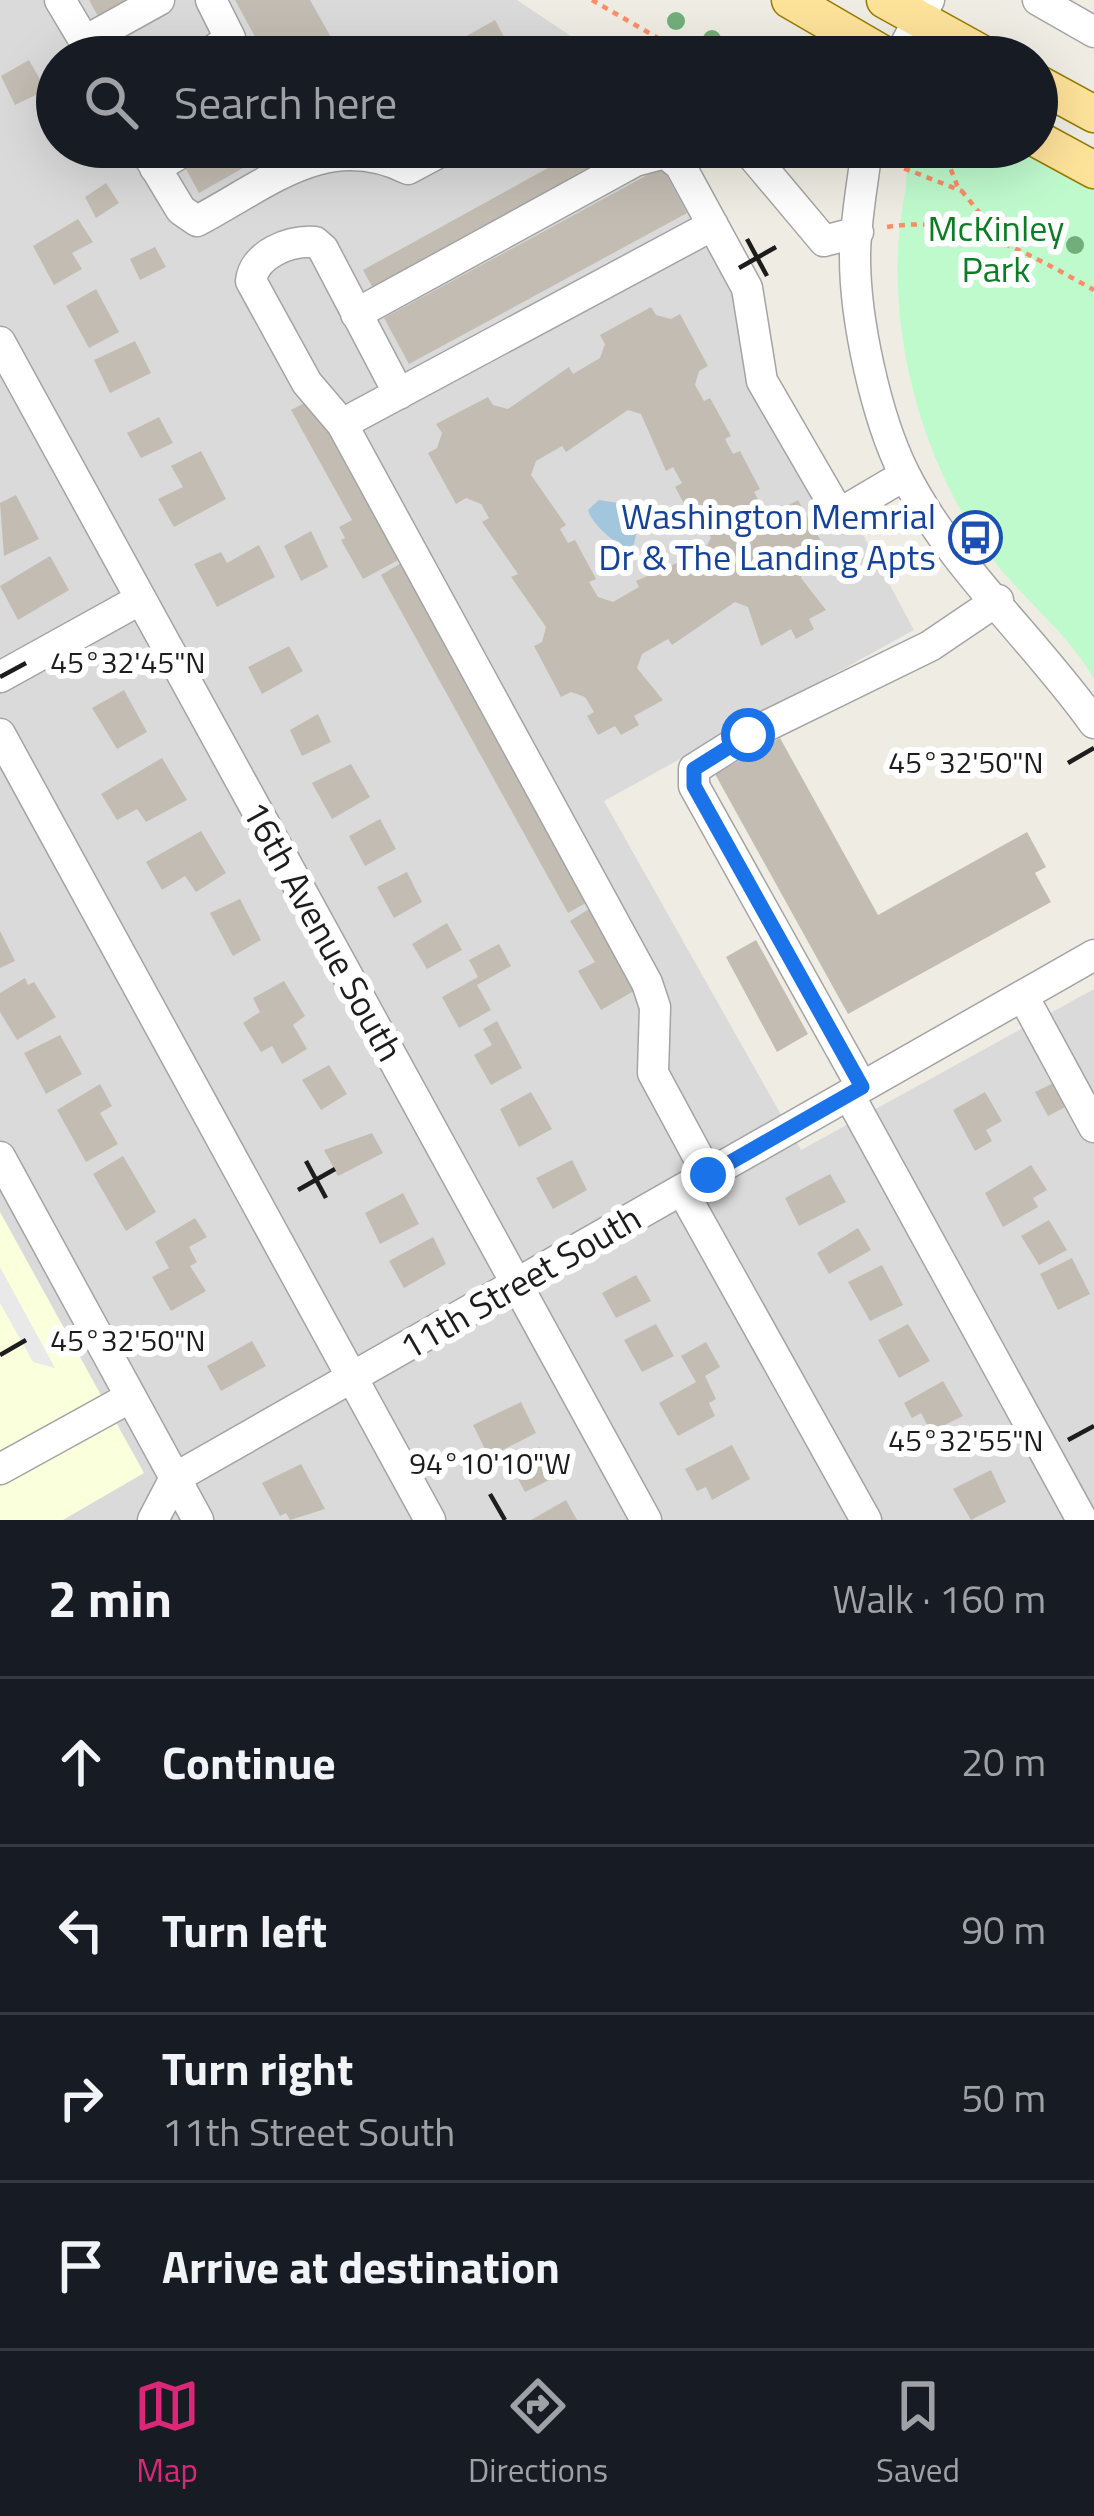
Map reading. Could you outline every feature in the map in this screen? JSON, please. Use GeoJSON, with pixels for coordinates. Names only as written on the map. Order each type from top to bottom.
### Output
{"type":"FeatureCollection","features":[{"type":"Feature","properties":{"kind":"main road"},"geometry":{"type":"LineString","coordinates":[[790,0],[852,36]]}},
{"type":"Feature","properties":{"kind":"main road"},"geometry":{"type":"LineString","coordinates":[[885,0],[924,10],[959,36]]}},
{"type":"Feature","properties":{"kind":"main road"},"geometry":{"type":"LineString","coordinates":[[1058,94],[1094,114]]}},
{"type":"Feature","properties":{"kind":"main road"},"geometry":{"type":"LineString","coordinates":[[1058,150],[1094,170]]}},
{"type":"Feature","properties":{"kind":"street"},"geometry":{"type":"LineString","coordinates":[[60,0],[81,36]]}},
{"type":"Feature","properties":{"kind":"street"},"geometry":{"type":"LineString","coordinates":[[108,36],[159,0]]}},
{"type":"Feature","properties":{"kind":"street"},"geometry":{"type":"LineString","coordinates":[[211,0],[229,36]]}},
{"type":"Feature","properties":{"kind":"street"},"geometry":{"type":"LineString","coordinates":[[1038,0],[1094,32]]}},
{"type":"Feature","properties":{"kind":"street"},"geometry":{"type":"LineString","coordinates":[[155,168],[181,210],[197,221],[295,168]]}},
{"type":"Feature","properties":{"kind":"street"},"geometry":{"type":"LineString","coordinates":[[356,314],[622,168]]}},
{"type":"Feature","properties":{"kind":"street"},"geometry":{"type":"LineString","coordinates":[[682,168],[747,288],[762,381],[839,514],[905,475]]}},
{"type":"Feature","properties":{"kind":"street"},"geometry":{"type":"LineString","coordinates":[[762,168],[824,242],[858,232]]}},
{"type":"Feature","properties":{"kind":"street"},"geometry":{"type":"LineString","coordinates":[[864,168],[855,258],[868,362],[905,475],[958,556],[1094,722]]}},
{"type":"Feature","properties":{"kind":"street"},"geometry":{"type":"LineString","coordinates":[[342,424],[713,225]]}},
{"type":"Feature","properties":{"kind":"street"},"geometry":{"type":"LineString","coordinates":[[399,394],[315,242],[288,244],[253,268],[256,292],[307,383],[342,424],[647,983],[655,1007],[653,1073],[695,1183],[866,1520]]}},
{"type":"Feature","properties":{"kind":"street","name":"16th Avenue South"},"geometry":{"type":"LineString","coordinates":[[0,342],[646,1520]]}},
{"type":"Feature","properties":{"kind":"street"},"geometry":{"type":"LineString","coordinates":[[0,676],[141,598]]}},
{"type":"Feature","properties":{"kind":"street"},"geometry":{"type":"LineString","coordinates":[[998,600],[930,646],[711,757],[694,769],[692,778],[1082,1520]]}},
{"type":"Feature","properties":{"kind":"street"},"geometry":{"type":"LineString","coordinates":[[0,734],[430,1520]]}},
{"type":"Feature","properties":{"kind":"street","name":"11th Street South"},"geometry":{"type":"LineString","coordinates":[[175,1478],[1094,956]]}},
{"type":"Feature","properties":{"kind":"street"},"geometry":{"type":"LineString","coordinates":[[1023,996],[1094,1127]]}},
{"type":"Feature","properties":{"kind":"street"},"geometry":{"type":"LineString","coordinates":[[0,1157],[198,1520]]}},
{"type":"Feature","properties":{"kind":"street"},"geometry":{"type":"LineString","coordinates":[[0,1469],[129,1398]]}},
{"type":"Feature","properties":{"kind":"street"},"geometry":{"type":"LineString","coordinates":[[153,1520],[175,1478]]}},
{"type":"Feature","properties":{"kind":"path"},"geometry":{"type":"LineString","coordinates":[[592,0],[655,36]]}},
{"type":"Feature","properties":{"kind":"path"},"geometry":{"type":"LineString","coordinates":[[908,168],[962,191]]}},
{"type":"Feature","properties":{"kind":"path"},"geometry":{"type":"LineString","coordinates":[[952,168],[962,191],[1000,238]]}},
{"type":"Feature","properties":{"kind":"path"},"geometry":{"type":"LineString","coordinates":[[858,232],[914,223],[1000,238],[1094,290]]}},
{"type":"Feature","properties":{"kind":"shaded area"},"geometry":{"type":"Polygon","coordinates":[[[0,0],[517,0],[571,36],[36,36],[36,168],[666,168],[914,630],[604,801],[801,1150],[1094,989],[1094,1520],[0,1520],[0,0]]]}},
{"type":"Feature","properties":{"kind":"shaded area"},"geometry":{"type":"Polygon","coordinates":[[[0,1212],[144,1473],[63,1520],[0,1520],[0,1212]]]}},
{"type":"Feature","properties":{"kind":"shaded area"},"geometry":{"type":"Polygon","coordinates":[[[0,1267],[55,1368],[33,1362],[0,1303],[0,1267]]]}},
{"type":"Feature","properties":{"kind":"green space","name":"McKinley Park"},"geometry":{"type":"Polygon","coordinates":[[[908,168],[1056,168],[1094,190],[1094,679],[987,552],[962,513],[924,426],[910,380],[898,285],[908,168]]]}},
{"type":"Feature","properties":{"kind":"water"},"geometry":{"type":"Polygon","coordinates":[[[599,500],[618,503],[639,522],[633,548],[613,540],[594,522],[588,510],[599,500]]]}},
{"type":"Feature","properties":{"kind":"building"},"geometry":{"type":"Polygon","coordinates":[[[89,0],[130,0],[99,18],[89,0]]]}},
{"type":"Feature","properties":{"kind":"building"},"geometry":{"type":"Polygon","coordinates":[[[235,0],[310,0],[330,36],[255,36],[235,0]]]}},
{"type":"Feature","properties":{"kind":"building"},"geometry":{"type":"Polygon","coordinates":[[[495,20],[504,36],[466,36],[495,20]]]}},
{"type":"Feature","properties":{"kind":"building"},"geometry":{"type":"Polygon","coordinates":[[[29,60],[36,72],[36,95],[15,105],[1,76],[29,60]]]}},
{"type":"Feature","properties":{"kind":"building"},"geometry":{"type":"Polygon","coordinates":[[[188,168],[243,168],[199,193],[188,168]]]}},
{"type":"Feature","properties":{"kind":"building"},"geometry":{"type":"Polygon","coordinates":[[[548,168],[600,168],[375,292],[363,270],[548,168]]]}},
{"type":"Feature","properties":{"kind":"building"},"geometry":{"type":"Polygon","coordinates":[[[660,168],[687,213],[409,364],[384,318],[660,168]]]}},
{"type":"Feature","properties":{"kind":"building"},"geometry":{"type":"Polygon","coordinates":[[[106,183],[119,203],[96,218],[85,197],[106,183]]]}},
{"type":"Feature","properties":{"kind":"building"},"geometry":{"type":"Polygon","coordinates":[[[78,219],[93,242],[72,253],[82,269],[54,285],[33,246],[78,219]]]}},
{"type":"Feature","properties":{"kind":"building"},"geometry":{"type":"Polygon","coordinates":[[[155,247],[166,267],[140,280],[130,259],[155,247]]]}},
{"type":"Feature","properties":{"kind":"building"},"geometry":{"type":"Polygon","coordinates":[[[96,289],[119,332],[89,348],[66,306],[96,289]]]}},
{"type":"Feature","properties":{"kind":"building"},"geometry":{"type":"Polygon","coordinates":[[[651,307],[656,315],[671,319],[680,314],[708,366],[699,371],[695,385],[704,401],[710,398],[731,436],[725,439],[733,454],[740,451],[760,489],[754,492],[763,508],[776,512],[798,500],[827,552],[805,564],[801,578],[826,610],[809,619],[814,629],[796,639],[791,629],[761,646],[748,607],[735,602],[672,645],[668,639],[642,654],[637,668],[663,700],[634,716],[639,725],[621,735],[615,726],[598,735],[587,716],[594,712],[585,697],[571,692],[561,697],[534,646],[542,642],[546,627],[511,577],[518,574],[482,522],[489,518],[481,504],[466,498],[456,504],[428,453],[437,448],[442,433],[436,424],[488,397],[493,405],[508,409],[569,367],[573,374],[600,358],[605,344],[600,335],[651,307]],[[628,410],[566,452],[562,446],[536,461],[531,475],[566,525],[560,529],[568,543],[575,540],[596,579],[589,582],[598,597],[613,602],[639,587],[636,581],[704,551],[711,538],[702,521],[695,524],[675,487],[682,483],[673,467],[666,471],[641,414],[628,410]]]}},
{"type":"Feature","properties":{"kind":"building"},"geometry":{"type":"Polygon","coordinates":[[[135,341],[151,373],[110,393],[94,360],[135,341]]]}},
{"type":"Feature","properties":{"kind":"building"},"geometry":{"type":"Polygon","coordinates":[[[314,398],[402,558],[363,579],[341,540],[345,538],[339,527],[352,520],[291,410],[314,398]]]}},
{"type":"Feature","properties":{"kind":"building"},"geometry":{"type":"Polygon","coordinates":[[[159,417],[173,443],[141,458],[127,433],[159,417]]]}},
{"type":"Feature","properties":{"kind":"building"},"geometry":{"type":"Polygon","coordinates":[[[201,451],[226,499],[174,527],[158,499],[183,487],[171,466],[201,451]]]}},
{"type":"Feature","properties":{"kind":"building"},"geometry":{"type":"Polygon","coordinates":[[[16,495],[39,539],[4,556],[0,503],[16,495]]]}},
{"type":"Feature","properties":{"kind":"building"},"geometry":{"type":"Polygon","coordinates":[[[311,531],[328,567],[301,581],[284,546],[311,531]]]}},
{"type":"Feature","properties":{"kind":"building"},"geometry":{"type":"Polygon","coordinates":[[[259,545],[275,577],[217,607],[194,564],[221,552],[227,563],[259,545]]]}},
{"type":"Feature","properties":{"kind":"building"},"geometry":{"type":"Polygon","coordinates":[[[50,556],[69,590],[18,620],[0,586],[50,556]]]}},
{"type":"Feature","properties":{"kind":"building"},"geometry":{"type":"Polygon","coordinates":[[[403,562],[591,900],[568,913],[381,575],[403,562]]]}},
{"type":"Feature","properties":{"kind":"building"},"geometry":{"type":"Polygon","coordinates":[[[289,646],[303,671],[262,694],[248,667],[289,646]]]}},
{"type":"Feature","properties":{"kind":"building"},"geometry":{"type":"Polygon","coordinates":[[[124,690],[147,732],[117,749],[92,708],[124,690]]]}},
{"type":"Feature","properties":{"kind":"building"},"geometry":{"type":"Polygon","coordinates":[[[318,714],[331,742],[302,756],[290,730],[318,714]]]}},
{"type":"Feature","properties":{"kind":"building"},"geometry":{"type":"Polygon","coordinates":[[[780,738],[878,915],[1027,832],[1046,867],[1035,873],[1051,902],[848,1014],[715,774],[780,738]]]}},
{"type":"Feature","properties":{"kind":"building"},"geometry":{"type":"Polygon","coordinates":[[[162,758],[187,800],[146,822],[137,809],[117,820],[101,794],[162,758]]]}},
{"type":"Feature","properties":{"kind":"building"},"geometry":{"type":"Polygon","coordinates":[[[351,764],[370,797],[332,819],[312,783],[351,764]]]}},
{"type":"Feature","properties":{"kind":"building"},"geometry":{"type":"Polygon","coordinates":[[[380,819],[396,849],[365,866],[349,836],[380,819]]]}},
{"type":"Feature","properties":{"kind":"building"},"geometry":{"type":"Polygon","coordinates":[[[201,831],[226,873],[196,892],[185,876],[162,890],[146,862],[201,831]]]}},
{"type":"Feature","properties":{"kind":"building"},"geometry":{"type":"Polygon","coordinates":[[[407,872],[422,902],[394,918],[377,887],[407,872]]]}},
{"type":"Feature","properties":{"kind":"building"},"geometry":{"type":"Polygon","coordinates":[[[240,899],[261,940],[233,956],[210,913],[240,899]]]}},
{"type":"Feature","properties":{"kind":"building"},"geometry":{"type":"Polygon","coordinates":[[[592,907],[639,988],[601,1010],[578,971],[595,962],[570,921],[592,907]]]}},
{"type":"Feature","properties":{"kind":"building"},"geometry":{"type":"Polygon","coordinates":[[[447,923],[462,950],[427,969],[412,944],[447,923]]]}},
{"type":"Feature","properties":{"kind":"building"},"geometry":{"type":"Polygon","coordinates":[[[0,931],[15,961],[0,968],[0,931]]]}},
{"type":"Feature","properties":{"kind":"building"},"geometry":{"type":"Polygon","coordinates":[[[756,940],[808,1034],[777,1052],[726,957],[756,940]]]}},
{"type":"Feature","properties":{"kind":"building"},"geometry":{"type":"Polygon","coordinates":[[[499,944],[511,966],[477,985],[491,1010],[459,1028],[442,997],[478,977],[469,960],[499,944]]]}},
{"type":"Feature","properties":{"kind":"building"},"geometry":{"type":"Polygon","coordinates":[[[25,978],[28,985],[34,982],[56,1017],[17,1040],[0,1012],[0,993],[25,978]]]}},
{"type":"Feature","properties":{"kind":"building"},"geometry":{"type":"Polygon","coordinates":[[[284,981],[305,1016],[293,1025],[307,1049],[282,1064],[272,1046],[261,1052],[243,1023],[260,1012],[253,998],[284,981]]]}},
{"type":"Feature","properties":{"kind":"building"},"geometry":{"type":"Polygon","coordinates":[[[497,1021],[522,1068],[491,1085],[474,1055],[492,1045],[483,1029],[497,1021]]]}},
{"type":"Feature","properties":{"kind":"building"},"geometry":{"type":"Polygon","coordinates":[[[60,1035],[82,1074],[46,1094],[24,1053],[60,1035]]]}},
{"type":"Feature","properties":{"kind":"building"},"geometry":{"type":"Polygon","coordinates":[[[329,1065],[347,1094],[321,1110],[302,1080],[329,1065]]]}},
{"type":"Feature","properties":{"kind":"building"},"geometry":{"type":"Polygon","coordinates":[[[1064,1078],[1075,1102],[1048,1116],[1035,1092],[1064,1078]]]}},
{"type":"Feature","properties":{"kind":"building"},"geometry":{"type":"Polygon","coordinates":[[[100,1084],[112,1106],[100,1113],[118,1144],[86,1162],[57,1110],[100,1084]]]}},
{"type":"Feature","properties":{"kind":"building"},"geometry":{"type":"Polygon","coordinates":[[[531,1092],[552,1129],[519,1147],[500,1109],[531,1092]]]}},
{"type":"Feature","properties":{"kind":"building"},"geometry":{"type":"Polygon","coordinates":[[[985,1092],[1002,1121],[986,1130],[992,1141],[975,1151],[953,1110],[985,1092]]]}},
{"type":"Feature","properties":{"kind":"building"},"geometry":{"type":"Polygon","coordinates":[[[372,1133],[383,1153],[338,1176],[324,1150],[372,1133]]]}},
{"type":"Feature","properties":{"kind":"building"},"geometry":{"type":"Polygon","coordinates":[[[123,1156],[156,1212],[126,1231],[93,1174],[123,1156]]]}},
{"type":"Feature","properties":{"kind":"building"},"geometry":{"type":"Polygon","coordinates":[[[572,1160],[587,1190],[553,1209],[536,1178],[572,1160]]]}},
{"type":"Feature","properties":{"kind":"building"},"geometry":{"type":"Polygon","coordinates":[[[1031,1165],[1047,1190],[1033,1198],[1038,1207],[1003,1227],[985,1193],[1031,1165]]]}},
{"type":"Feature","properties":{"kind":"building"},"geometry":{"type":"Polygon","coordinates":[[[830,1174],[846,1202],[799,1226],[785,1198],[830,1174]]]}},
{"type":"Feature","properties":{"kind":"building"},"geometry":{"type":"Polygon","coordinates":[[[403,1193],[419,1224],[380,1244],[365,1213],[403,1193]]]}},
{"type":"Feature","properties":{"kind":"building"},"geometry":{"type":"Polygon","coordinates":[[[195,1218],[207,1237],[189,1247],[197,1262],[190,1266],[206,1291],[171,1311],[152,1277],[169,1268],[155,1242],[195,1218]]]}},
{"type":"Feature","properties":{"kind":"building"},"geometry":{"type":"Polygon","coordinates":[[[1049,1220],[1067,1250],[1039,1265],[1021,1236],[1049,1220]]]}},
{"type":"Feature","properties":{"kind":"building"},"geometry":{"type":"Polygon","coordinates":[[[858,1228],[871,1250],[829,1274],[817,1253],[858,1228]]]}},
{"type":"Feature","properties":{"kind":"building"},"geometry":{"type":"Polygon","coordinates":[[[433,1237],[446,1264],[404,1288],[389,1261],[433,1237]]]}},
{"type":"Feature","properties":{"kind":"building"},"geometry":{"type":"Polygon","coordinates":[[[1072,1258],[1090,1294],[1058,1310],[1040,1274],[1072,1258]]]}},
{"type":"Feature","properties":{"kind":"building"},"geometry":{"type":"Polygon","coordinates":[[[882,1265],[903,1305],[870,1321],[848,1282],[882,1265]]]}},
{"type":"Feature","properties":{"kind":"building"},"geometry":{"type":"Polygon","coordinates":[[[636,1275],[651,1301],[616,1318],[602,1293],[636,1275]]]}},
{"type":"Feature","properties":{"kind":"building"},"geometry":{"type":"Polygon","coordinates":[[[656,1324],[674,1356],[642,1372],[624,1340],[656,1324]]]}},
{"type":"Feature","properties":{"kind":"building"},"geometry":{"type":"Polygon","coordinates":[[[908,1324],[930,1361],[899,1378],[878,1340],[908,1324]]]}},
{"type":"Feature","properties":{"kind":"building"},"geometry":{"type":"Polygon","coordinates":[[[252,1341],[266,1366],[221,1391],[207,1366],[252,1341]]]}},
{"type":"Feature","properties":{"kind":"building"},"geometry":{"type":"Polygon","coordinates":[[[706,1342],[720,1367],[705,1376],[716,1399],[709,1403],[715,1416],[678,1436],[659,1403],[696,1382],[681,1356],[706,1342]]]}},
{"type":"Feature","properties":{"kind":"building"},"geometry":{"type":"Polygon","coordinates":[[[943,1381],[963,1416],[931,1432],[921,1413],[912,1418],[904,1403],[943,1381]]]}},
{"type":"Feature","properties":{"kind":"building"},"geometry":{"type":"Polygon","coordinates":[[[521,1402],[536,1433],[489,1457],[473,1425],[521,1402]]]}},
{"type":"Feature","properties":{"kind":"building"},"geometry":{"type":"Polygon","coordinates":[[[732,1445],[750,1479],[712,1500],[706,1487],[697,1491],[685,1469],[732,1445]]]}},
{"type":"Feature","properties":{"kind":"building"},"geometry":{"type":"Polygon","coordinates":[[[540,1447],[555,1477],[525,1492],[509,1462],[540,1447]]]}},
{"type":"Feature","properties":{"kind":"building"},"geometry":{"type":"Polygon","coordinates":[[[301,1464],[325,1509],[290,1520],[286,1513],[280,1516],[262,1483],[301,1464]]]}},
{"type":"Feature","properties":{"kind":"building"},"geometry":{"type":"Polygon","coordinates":[[[991,1470],[1006,1502],[971,1520],[953,1489],[991,1470]]]}},
{"type":"Feature","properties":{"kind":"building"},"geometry":{"type":"Polygon","coordinates":[[[566,1500],[577,1520],[531,1520],[566,1500]]]}},
{"type":"Feature","properties":{"kind":"place","name":"Washington Memrial Dr & The Landing Apts"},"geometry":{"type":"Point","coordinates":[975,537]}},
{"type":"Feature","properties":{"kind":"route"},"geometry":{"type":"LineString","coordinates":[[708,1175],[862,1087],[694,786],[694,769],[748,735]]}}]}
